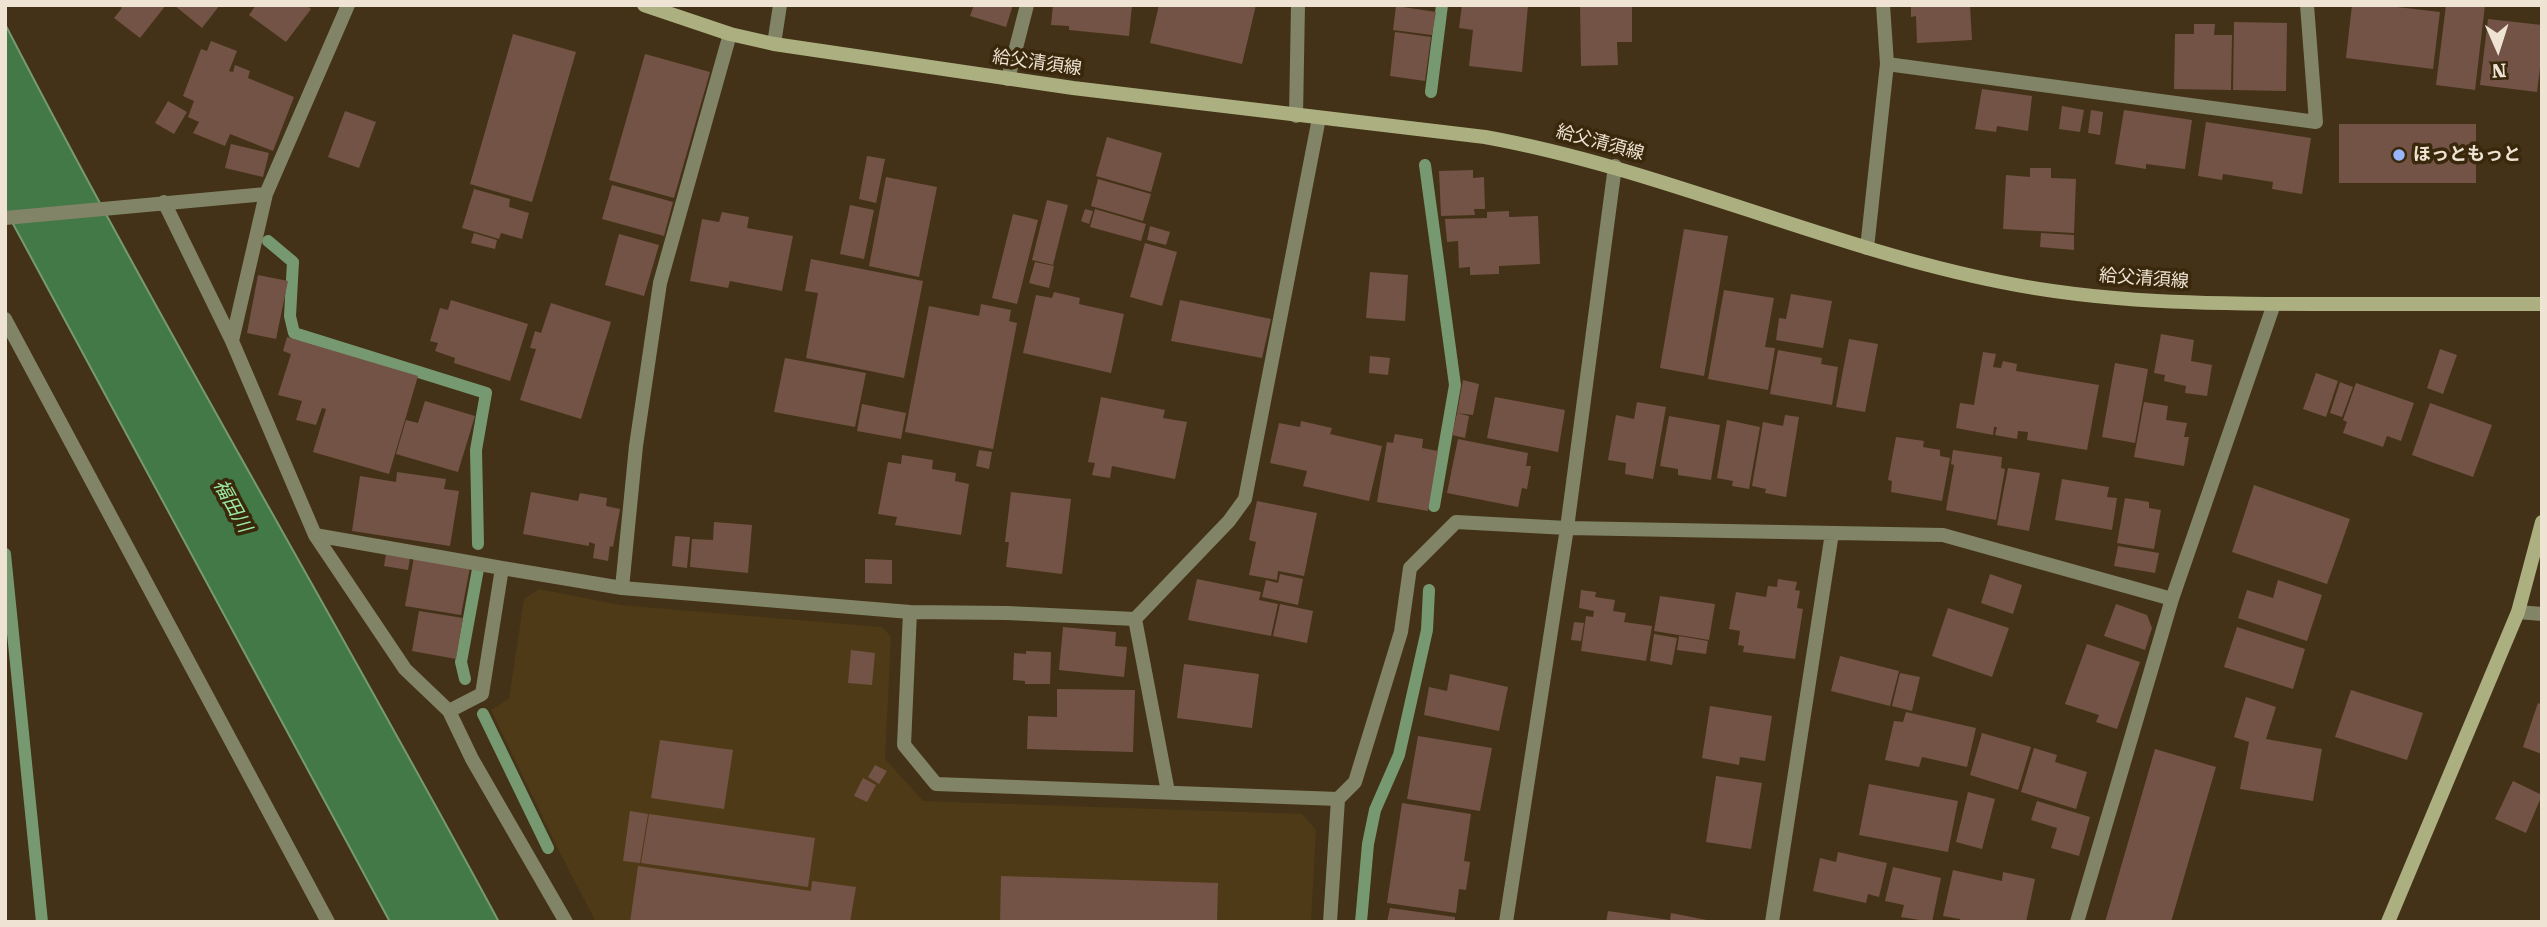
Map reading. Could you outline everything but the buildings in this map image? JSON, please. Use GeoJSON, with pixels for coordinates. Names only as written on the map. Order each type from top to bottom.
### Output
{"type":"FeatureCollection","features":[{"type":"Feature","properties":{"kind":"main road","name":"給父清須線"},"geometry":{"type":"LineString","coordinates":[[643,5],[730,34],[774,44],[1007,79],[1485,137],[1540,147],[1615,166],[1867,248],[2001,282],[2076,293],[2165,301],[2274,304],[2542,304]]}},
{"type":"Feature","properties":{"kind":"main road"},"geometry":{"type":"LineString","coordinates":[[2388,922],[2518,612],[2542,522]]}},
{"type":"Feature","properties":{"kind":"street"},"geometry":{"type":"LineString","coordinates":[[232,341],[266,194],[348,5]]}},
{"type":"Feature","properties":{"kind":"street"},"geometry":{"type":"LineString","coordinates":[[774,44],[780,5]]}},
{"type":"Feature","properties":{"kind":"street"},"geometry":{"type":"LineString","coordinates":[[1007,79],[1027,5]]}},
{"type":"Feature","properties":{"kind":"street"},"geometry":{"type":"LineString","coordinates":[[1296,116],[1298,5]]}},
{"type":"Feature","properties":{"kind":"street"},"geometry":{"type":"LineString","coordinates":[[1867,248],[1887,64],[1883,5]]}},
{"type":"Feature","properties":{"kind":"street"},"geometry":{"type":"LineString","coordinates":[[1887,64],[2316,122],[2307,5]]}},
{"type":"Feature","properties":{"kind":"street"},"geometry":{"type":"LineString","coordinates":[[622,588],[636,446],[660,283],[730,34]]}},
{"type":"Feature","properties":{"kind":"street"},"geometry":{"type":"LineString","coordinates":[[315,535],[622,588],[910,612],[1135,619],[1229,521],[1245,499],[1319,118]]}},
{"type":"Feature","properties":{"kind":"street"},"geometry":{"type":"LineString","coordinates":[[1506,922],[1567,528],[1615,166]]}},
{"type":"Feature","properties":{"kind":"street"},"geometry":{"type":"LineString","coordinates":[[5,218],[266,194]]}},
{"type":"Feature","properties":{"kind":"street"},"geometry":{"type":"LineString","coordinates":[[159,203],[232,341],[315,535],[405,669],[449,711],[472,759],[565,922]]}},
{"type":"Feature","properties":{"kind":"street"},"geometry":{"type":"LineString","coordinates":[[2077,922],[2172,598],[2274,304]]}},
{"type":"Feature","properties":{"kind":"street"},"geometry":{"type":"LineString","coordinates":[[5,319],[328,922]]}},
{"type":"Feature","properties":{"kind":"street"},"geometry":{"type":"LineString","coordinates":[[1330,922],[1338,799],[1355,782],[1401,632],[1410,568],[1456,522],[1567,528],[1943,535],[2172,598]]}},
{"type":"Feature","properties":{"kind":"street"},"geometry":{"type":"LineString","coordinates":[[1772,922],[1832,533]]}},
{"type":"Feature","properties":{"kind":"street"},"geometry":{"type":"LineString","coordinates":[[449,711],[482,694],[502,568]]}},
{"type":"Feature","properties":{"kind":"street"},"geometry":{"type":"LineString","coordinates":[[910,612],[904,745],[936,784],[1338,799]]}},
{"type":"Feature","properties":{"kind":"street"},"geometry":{"type":"LineString","coordinates":[[2518,612],[2542,614]]}},
{"type":"Feature","properties":{"kind":"street"},"geometry":{"type":"LineString","coordinates":[[1135,619],[1168,792]]}},
{"type":"Feature","properties":{"kind":"shaded area"},"geometry":{"type":"Polygon","coordinates":[[[539,589],[620,605],[882,627],[891,637],[885,759],[923,801],[1302,814],[1316,830],[1311,922],[596,922],[491,710],[509,699],[524,599],[539,589]]]}},
{"type":"Feature","properties":{"kind":"water","name":"福田川"},"geometry":{"type":"Polygon","coordinates":[[[5,24],[126,250],[499,922],[390,922],[5,209],[5,24]]]}},
{"type":"Feature","properties":{"kind":"waterway"},"geometry":{"type":"LineString","coordinates":[[1431,92],[1442,5]]}},
{"type":"Feature","properties":{"kind":"waterway"},"geometry":{"type":"LineString","coordinates":[[1425,165],[1455,385],[1434,506]]}},
{"type":"Feature","properties":{"kind":"waterway"},"geometry":{"type":"LineString","coordinates":[[268,241],[293,262],[290,316],[294,333],[486,393],[476,450],[478,544]]}},
{"type":"Feature","properties":{"kind":"waterway"},"geometry":{"type":"LineString","coordinates":[[5,554],[42,922]]}},
{"type":"Feature","properties":{"kind":"waterway"},"geometry":{"type":"LineString","coordinates":[[465,679],[461,662],[478,569]]}},
{"type":"Feature","properties":{"kind":"waterway"},"geometry":{"type":"LineString","coordinates":[[1361,922],[1368,844],[1375,810],[1399,755],[1427,630],[1429,590]]}},
{"type":"Feature","properties":{"kind":"waterway"},"geometry":{"type":"LineString","coordinates":[[483,714],[548,848]]}},
{"type":"Feature","properties":{"kind":"place","name":"ほっともっと"},"geometry":{"type":"Point","coordinates":[2399,155]}}]}
